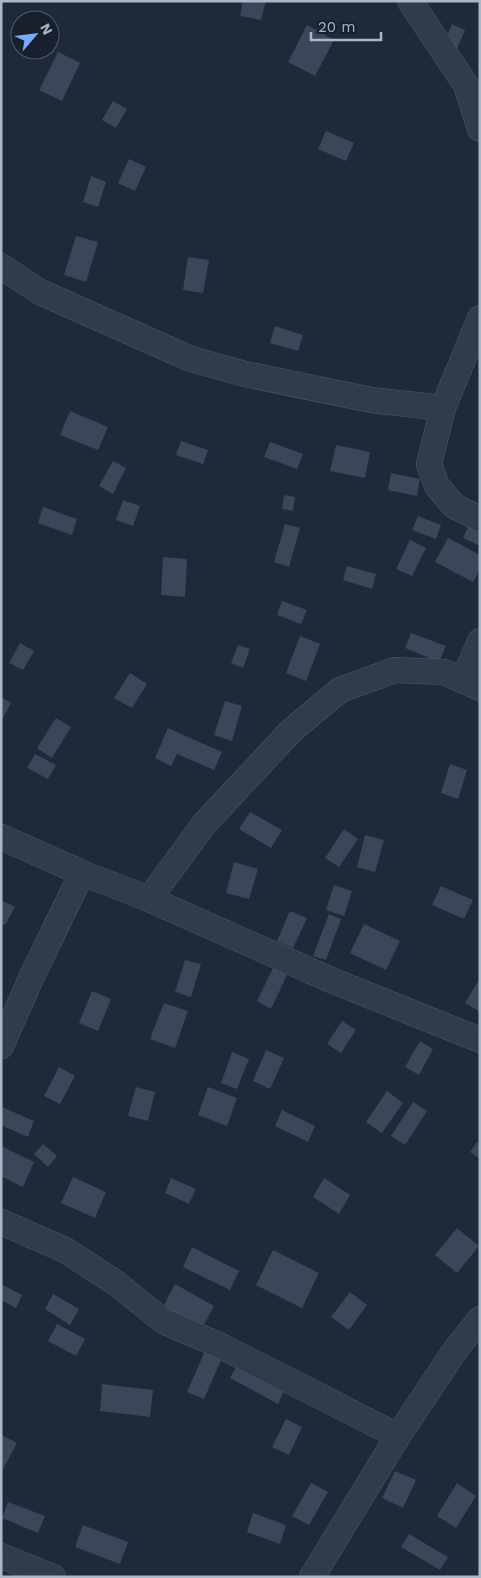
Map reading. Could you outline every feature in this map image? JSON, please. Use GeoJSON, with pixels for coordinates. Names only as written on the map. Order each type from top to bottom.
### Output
{"type":"FeatureCollection","features":[{"type":"Feature","properties":{"kind":"street"},"geometry":{"type":"LineString","coordinates":[[410,1],[466,86],[480,129]]}},
{"type":"Feature","properties":{"kind":"street"},"geometry":{"type":"LineString","coordinates":[[1,266],[40,292],[191,359],[245,374],[371,400],[443,408]]}},
{"type":"Feature","properties":{"kind":"street"},"geometry":{"type":"LineString","coordinates":[[480,318],[474,350],[443,408],[429,464],[437,486],[454,506],[480,518]]}},
{"type":"Feature","properties":{"kind":"street"},"geometry":{"type":"LineString","coordinates":[[149,899],[205,823],[292,730],[340,690],[394,670],[444,672],[471,685],[480,641]]}},
{"type":"Feature","properties":{"kind":"street"},"geometry":{"type":"LineString","coordinates":[[1,836],[82,873],[149,899],[331,980],[480,1040]]}},
{"type":"Feature","properties":{"kind":"street"},"geometry":{"type":"LineString","coordinates":[[1,1046],[33,974],[82,873]]}},
{"type":"Feature","properties":{"kind":"street"},"geometry":{"type":"LineString","coordinates":[[1,1222],[66,1250],[116,1283],[163,1321],[223,1347],[398,1436]]}},
{"type":"Feature","properties":{"kind":"street"},"geometry":{"type":"LineString","coordinates":[[312,1577],[398,1436],[456,1349],[480,1319]]}},
{"type":"Feature","properties":{"kind":"street"},"geometry":{"type":"LineString","coordinates":[[1,1556],[54,1577]]}},
{"type":"Feature","properties":{"kind":"building"},"geometry":{"type":"Polygon","coordinates":[[[243,1],[266,1],[261,20],[240,16],[243,1]]]}},
{"type":"Feature","properties":{"kind":"building"},"geometry":{"type":"Polygon","coordinates":[[[452,24],[465,30],[456,51],[443,45],[452,24]]]}},
{"type":"Feature","properties":{"kind":"building"},"geometry":{"type":"Polygon","coordinates":[[[307,25],[334,40],[315,76],[288,62],[307,25]]]}},
{"type":"Feature","properties":{"kind":"building"},"geometry":{"type":"Polygon","coordinates":[[[60,53],[80,63],[62,101],[39,90],[54,60],[60,60],[60,53]]]}},
{"type":"Feature","properties":{"kind":"building"},"geometry":{"type":"Polygon","coordinates":[[[113,101],[127,109],[116,128],[102,120],[113,101]]]}},
{"type":"Feature","properties":{"kind":"building"},"geometry":{"type":"Polygon","coordinates":[[[326,131],[354,143],[346,161],[318,149],[326,131]]]}},
{"type":"Feature","properties":{"kind":"building"},"geometry":{"type":"Polygon","coordinates":[[[129,159],[146,167],[135,191],[118,183],[129,159]]]}},
{"type":"Feature","properties":{"kind":"building"},"geometry":{"type":"Polygon","coordinates":[[[91,176],[106,182],[98,207],[83,202],[91,176]]]}},
{"type":"Feature","properties":{"kind":"building"},"geometry":{"type":"Polygon","coordinates":[[[76,236],[98,242],[86,282],[64,275],[76,236]]]}},
{"type":"Feature","properties":{"kind":"building"},"geometry":{"type":"Polygon","coordinates":[[[188,257],[209,260],[203,293],[183,290],[188,257]]]}},
{"type":"Feature","properties":{"kind":"building"},"geometry":{"type":"Polygon","coordinates":[[[275,326],[303,335],[298,351],[270,343],[275,326]]]}},
{"type":"Feature","properties":{"kind":"building"},"geometry":{"type":"Polygon","coordinates":[[[70,411],[108,427],[98,450],[60,435],[70,411]]]}},
{"type":"Feature","properties":{"kind":"building"},"geometry":{"type":"Polygon","coordinates":[[[181,441],[208,450],[203,464],[176,455],[181,441]]]}},
{"type":"Feature","properties":{"kind":"building"},"geometry":{"type":"Polygon","coordinates":[[[270,442],[303,454],[297,469],[264,457],[270,442]]]}},
{"type":"Feature","properties":{"kind":"building"},"geometry":{"type":"Polygon","coordinates":[[[336,445],[370,452],[365,478],[330,471],[336,445]]]}},
{"type":"Feature","properties":{"kind":"building"},"geometry":{"type":"Polygon","coordinates":[[[113,461],[126,468],[113,494],[99,486],[113,461]]]}},
{"type":"Feature","properties":{"kind":"building"},"geometry":{"type":"Polygon","coordinates":[[[391,473],[420,479],[417,496],[388,490],[391,473]]]}},
{"type":"Feature","properties":{"kind":"building"},"geometry":{"type":"Polygon","coordinates":[[[284,495],[295,497],[293,511],[282,509],[284,495]]]}},
{"type":"Feature","properties":{"kind":"building"},"geometry":{"type":"Polygon","coordinates":[[[123,500],[140,506],[133,526],[116,520],[123,500]]]}},
{"type":"Feature","properties":{"kind":"building"},"geometry":{"type":"Polygon","coordinates":[[[43,507],[77,519],[72,535],[38,523],[43,507]]]}},
{"type":"Feature","properties":{"kind":"building"},"geometry":{"type":"Polygon","coordinates":[[[418,516],[441,525],[436,539],[412,530],[418,516]]]}},
{"type":"Feature","properties":{"kind":"building"},"geometry":{"type":"Polygon","coordinates":[[[470,523],[480,527],[480,546],[463,538],[470,523]]]}},
{"type":"Feature","properties":{"kind":"building"},"geometry":{"type":"Polygon","coordinates":[[[285,524],[300,528],[289,567],[274,562],[285,524]]]}},
{"type":"Feature","properties":{"kind":"building"},"geometry":{"type":"Polygon","coordinates":[[[448,538],[480,555],[480,569],[473,582],[435,562],[448,538]]]}},
{"type":"Feature","properties":{"kind":"building"},"geometry":{"type":"Polygon","coordinates":[[[410,540],[426,548],[412,576],[396,569],[410,540]]]}},
{"type":"Feature","properties":{"kind":"building"},"geometry":{"type":"Polygon","coordinates":[[[163,557],[187,559],[185,597],[161,595],[163,557]]]}},
{"type":"Feature","properties":{"kind":"building"},"geometry":{"type":"Polygon","coordinates":[[[347,566],[376,574],[372,589],[343,580],[347,566]]]}},
{"type":"Feature","properties":{"kind":"building"},"geometry":{"type":"Polygon","coordinates":[[[282,601],[307,610],[301,624],[277,615],[282,601]]]}},
{"type":"Feature","properties":{"kind":"building"},"geometry":{"type":"Polygon","coordinates":[[[411,633],[446,646],[439,662],[405,648],[411,633]]]}},
{"type":"Feature","properties":{"kind":"building"},"geometry":{"type":"Polygon","coordinates":[[[300,636],[320,644],[306,681],[286,673],[300,636]]]}},
{"type":"Feature","properties":{"kind":"building"},"geometry":{"type":"Polygon","coordinates":[[[20,643],[34,651],[23,670],[9,663],[20,643]]]}},
{"type":"Feature","properties":{"kind":"building"},"geometry":{"type":"Polygon","coordinates":[[[238,645],[250,649],[243,668],[231,663],[238,645]]]}},
{"type":"Feature","properties":{"kind":"building"},"geometry":{"type":"Polygon","coordinates":[[[130,673],[147,684],[132,708],[114,698],[130,673]]]}},
{"type":"Feature","properties":{"kind":"building"},"geometry":{"type":"Polygon","coordinates":[[[1,697],[11,703],[1,722],[1,697]]]}},
{"type":"Feature","properties":{"kind":"building"},"geometry":{"type":"Polygon","coordinates":[[[225,701],[242,706],[232,741],[214,735],[225,701]]]}},
{"type":"Feature","properties":{"kind":"building"},"geometry":{"type":"Polygon","coordinates":[[[56,718],[71,727],[52,758],[37,748],[56,718]]]}},
{"type":"Feature","properties":{"kind":"building"},"geometry":{"type":"Polygon","coordinates":[[[168,728],[222,752],[214,770],[177,754],[171,766],[155,758],[168,728]]]}},
{"type":"Feature","properties":{"kind":"building"},"geometry":{"type":"Polygon","coordinates":[[[35,754],[56,765],[48,779],[27,768],[35,754]]]}},
{"type":"Feature","properties":{"kind":"building"},"geometry":{"type":"Polygon","coordinates":[[[450,764],[467,770],[458,799],[441,793],[450,764]]]}},
{"type":"Feature","properties":{"kind":"building"},"geometry":{"type":"Polygon","coordinates":[[[250,812],[282,830],[271,848],[239,829],[250,812]]]}},
{"type":"Feature","properties":{"kind":"building"},"geometry":{"type":"Polygon","coordinates":[[[344,829],[358,839],[339,867],[325,858],[344,829]]]}},
{"type":"Feature","properties":{"kind":"building"},"geometry":{"type":"Polygon","coordinates":[[[365,835],[384,840],[375,872],[357,867],[365,835]]]}},
{"type":"Feature","properties":{"kind":"building"},"geometry":{"type":"Polygon","coordinates":[[[234,862],[258,869],[249,899],[226,893],[234,862]]]}},
{"type":"Feature","properties":{"kind":"building"},"geometry":{"type":"Polygon","coordinates":[[[334,885],[352,891],[344,916],[326,910],[334,885]]]}},
{"type":"Feature","properties":{"kind":"building"},"geometry":{"type":"Polygon","coordinates":[[[441,886],[473,900],[464,919],[432,905],[441,886]]]}},
{"type":"Feature","properties":{"kind":"building"},"geometry":{"type":"Polygon","coordinates":[[[1,900],[15,907],[5,925],[1,923],[1,900]]]}},
{"type":"Feature","properties":{"kind":"building"},"geometry":{"type":"Polygon","coordinates":[[[290,911],[307,918],[293,948],[277,941],[290,911]]]}},
{"type":"Feature","properties":{"kind":"building"},"geometry":{"type":"Polygon","coordinates":[[[329,914],[341,919],[326,960],[313,956],[329,914]]]}},
{"type":"Feature","properties":{"kind":"building"},"geometry":{"type":"Polygon","coordinates":[[[364,924],[400,941],[386,970],[350,953],[364,924]]]}},
{"type":"Feature","properties":{"kind":"building"},"geometry":{"type":"Polygon","coordinates":[[[185,960],[201,964],[191,997],[175,992],[185,960]]]}},
{"type":"Feature","properties":{"kind":"building"},"geometry":{"type":"Polygon","coordinates":[[[273,968],[287,975],[271,1009],[257,1001],[273,968]]]}},
{"type":"Feature","properties":{"kind":"building"},"geometry":{"type":"Polygon","coordinates":[[[480,978],[480,1012],[465,1003],[480,978]]]}},
{"type":"Feature","properties":{"kind":"building"},"geometry":{"type":"Polygon","coordinates":[[[92,991],[111,999],[98,1031],[79,1023],[92,991]]]}},
{"type":"Feature","properties":{"kind":"building"},"geometry":{"type":"Polygon","coordinates":[[[164,1003],[188,1011],[175,1048],[150,1039],[164,1003]]]}},
{"type":"Feature","properties":{"kind":"building"},"geometry":{"type":"Polygon","coordinates":[[[342,1021],[356,1030],[341,1053],[327,1044],[342,1021]]]}},
{"type":"Feature","properties":{"kind":"building"},"geometry":{"type":"Polygon","coordinates":[[[420,1041],[433,1049],[419,1075],[405,1067],[420,1041]]]}},
{"type":"Feature","properties":{"kind":"building"},"geometry":{"type":"Polygon","coordinates":[[[266,1050],[284,1058],[270,1089],[253,1081],[266,1050]]]}},
{"type":"Feature","properties":{"kind":"building"},"geometry":{"type":"Polygon","coordinates":[[[232,1052],[249,1059],[237,1089],[221,1083],[232,1052]]]}},
{"type":"Feature","properties":{"kind":"building"},"geometry":{"type":"Polygon","coordinates":[[[59,1067],[75,1076],[60,1104],[44,1096],[59,1067]]]}},
{"type":"Feature","properties":{"kind":"building"},"geometry":{"type":"Polygon","coordinates":[[[136,1087],[155,1092],[148,1121],[128,1116],[136,1087]]]}},
{"type":"Feature","properties":{"kind":"building"},"geometry":{"type":"Polygon","coordinates":[[[208,1087],[237,1098],[227,1126],[198,1115],[208,1087]]]}},
{"type":"Feature","properties":{"kind":"building"},"geometry":{"type":"Polygon","coordinates":[[[387,1091],[403,1103],[382,1133],[366,1122],[387,1091]]]}},
{"type":"Feature","properties":{"kind":"building"},"geometry":{"type":"Polygon","coordinates":[[[413,1102],[427,1111],[405,1145],[391,1136],[413,1102]]]}},
{"type":"Feature","properties":{"kind":"building"},"geometry":{"type":"Polygon","coordinates":[[[2,1107],[34,1121],[28,1137],[1,1125],[2,1107]]]}},
{"type":"Feature","properties":{"kind":"building"},"geometry":{"type":"Polygon","coordinates":[[[282,1110],[315,1126],[308,1142],[275,1126],[282,1110]]]}},
{"type":"Feature","properties":{"kind":"building"},"geometry":{"type":"Polygon","coordinates":[[[477,1142],[480,1144],[480,1159],[470,1152],[477,1142]]]}},
{"type":"Feature","properties":{"kind":"building"},"geometry":{"type":"Polygon","coordinates":[[[43,1144],[57,1156],[48,1167],[34,1154],[43,1144]]]}},
{"type":"Feature","properties":{"kind":"building"},"geometry":{"type":"Polygon","coordinates":[[[1,1146],[34,1162],[23,1187],[1,1176],[1,1146]]]}},
{"type":"Feature","properties":{"kind":"building"},"geometry":{"type":"Polygon","coordinates":[[[73,1177],[106,1192],[95,1218],[61,1203],[73,1177]]]}},
{"type":"Feature","properties":{"kind":"building"},"geometry":{"type":"Polygon","coordinates":[[[171,1178],[196,1189],[189,1204],[165,1193],[171,1178]]]}},
{"type":"Feature","properties":{"kind":"building"},"geometry":{"type":"Polygon","coordinates":[[[324,1178],[350,1195],[339,1214],[313,1197],[324,1178]]]}},
{"type":"Feature","properties":{"kind":"building"},"geometry":{"type":"Polygon","coordinates":[[[457,1228],[479,1246],[457,1273],[435,1255],[457,1228]]]}},
{"type":"Feature","properties":{"kind":"building"},"geometry":{"type":"Polygon","coordinates":[[[192,1247],[239,1271],[230,1290],[183,1267],[192,1247]]]}},
{"type":"Feature","properties":{"kind":"building"},"geometry":{"type":"Polygon","coordinates":[[[273,1250],[319,1273],[302,1308],[256,1285],[273,1250]]]}},
{"type":"Feature","properties":{"kind":"building"},"geometry":{"type":"Polygon","coordinates":[[[1,1284],[22,1295],[16,1308],[1,1300],[1,1284]]]}},
{"type":"Feature","properties":{"kind":"building"},"geometry":{"type":"Polygon","coordinates":[[[175,1284],[214,1306],[201,1330],[162,1309],[175,1284]]]}},
{"type":"Feature","properties":{"kind":"building"},"geometry":{"type":"Polygon","coordinates":[[[350,1292],[367,1305],[349,1330],[331,1317],[350,1292]]]}},
{"type":"Feature","properties":{"kind":"building"},"geometry":{"type":"Polygon","coordinates":[[[53,1294],[79,1309],[70,1325],[45,1309],[53,1294]]]}},
{"type":"Feature","properties":{"kind":"building"},"geometry":{"type":"Polygon","coordinates":[[[57,1324],[85,1339],[76,1356],[48,1341],[57,1324]]]}},
{"type":"Feature","properties":{"kind":"building"},"geometry":{"type":"Polygon","coordinates":[[[205,1351],[222,1358],[204,1399],[187,1392],[205,1351]]]}},
{"type":"Feature","properties":{"kind":"building"},"geometry":{"type":"Polygon","coordinates":[[[239,1362],[286,1387],[278,1404],[230,1378],[239,1362]]]}},
{"type":"Feature","properties":{"kind":"building"},"geometry":{"type":"Polygon","coordinates":[[[102,1384],[153,1390],[150,1417],[100,1411],[102,1384]]]}},
{"type":"Feature","properties":{"kind":"building"},"geometry":{"type":"Polygon","coordinates":[[[286,1419],[302,1427],[289,1455],[272,1447],[286,1419]]]}},
{"type":"Feature","properties":{"kind":"building"},"geometry":{"type":"Polygon","coordinates":[[[1,1435],[17,1443],[1,1473],[1,1435]]]}},
{"type":"Feature","properties":{"kind":"building"},"geometry":{"type":"Polygon","coordinates":[[[395,1471],[416,1480],[403,1508],[382,1498],[395,1471]]]}},
{"type":"Feature","properties":{"kind":"building"},"geometry":{"type":"Polygon","coordinates":[[[311,1483],[328,1492],[309,1525],[292,1516],[311,1483]]]}},
{"type":"Feature","properties":{"kind":"building"},"geometry":{"type":"Polygon","coordinates":[[[457,1483],[476,1496],[456,1528],[437,1516],[457,1483]]]}},
{"type":"Feature","properties":{"kind":"building"},"geometry":{"type":"Polygon","coordinates":[[[8,1502],[45,1516],[38,1533],[2,1518],[8,1502]]]}},
{"type":"Feature","properties":{"kind":"building"},"geometry":{"type":"Polygon","coordinates":[[[253,1513],[286,1525],[280,1544],[247,1532],[253,1513]]]}},
{"type":"Feature","properties":{"kind":"building"},"geometry":{"type":"Polygon","coordinates":[[[83,1525],[128,1542],[120,1564],[75,1547],[83,1525]]]}},
{"type":"Feature","properties":{"kind":"building"},"geometry":{"type":"Polygon","coordinates":[[[409,1534],[448,1557],[440,1570],[401,1547],[409,1534]]]}}]}
